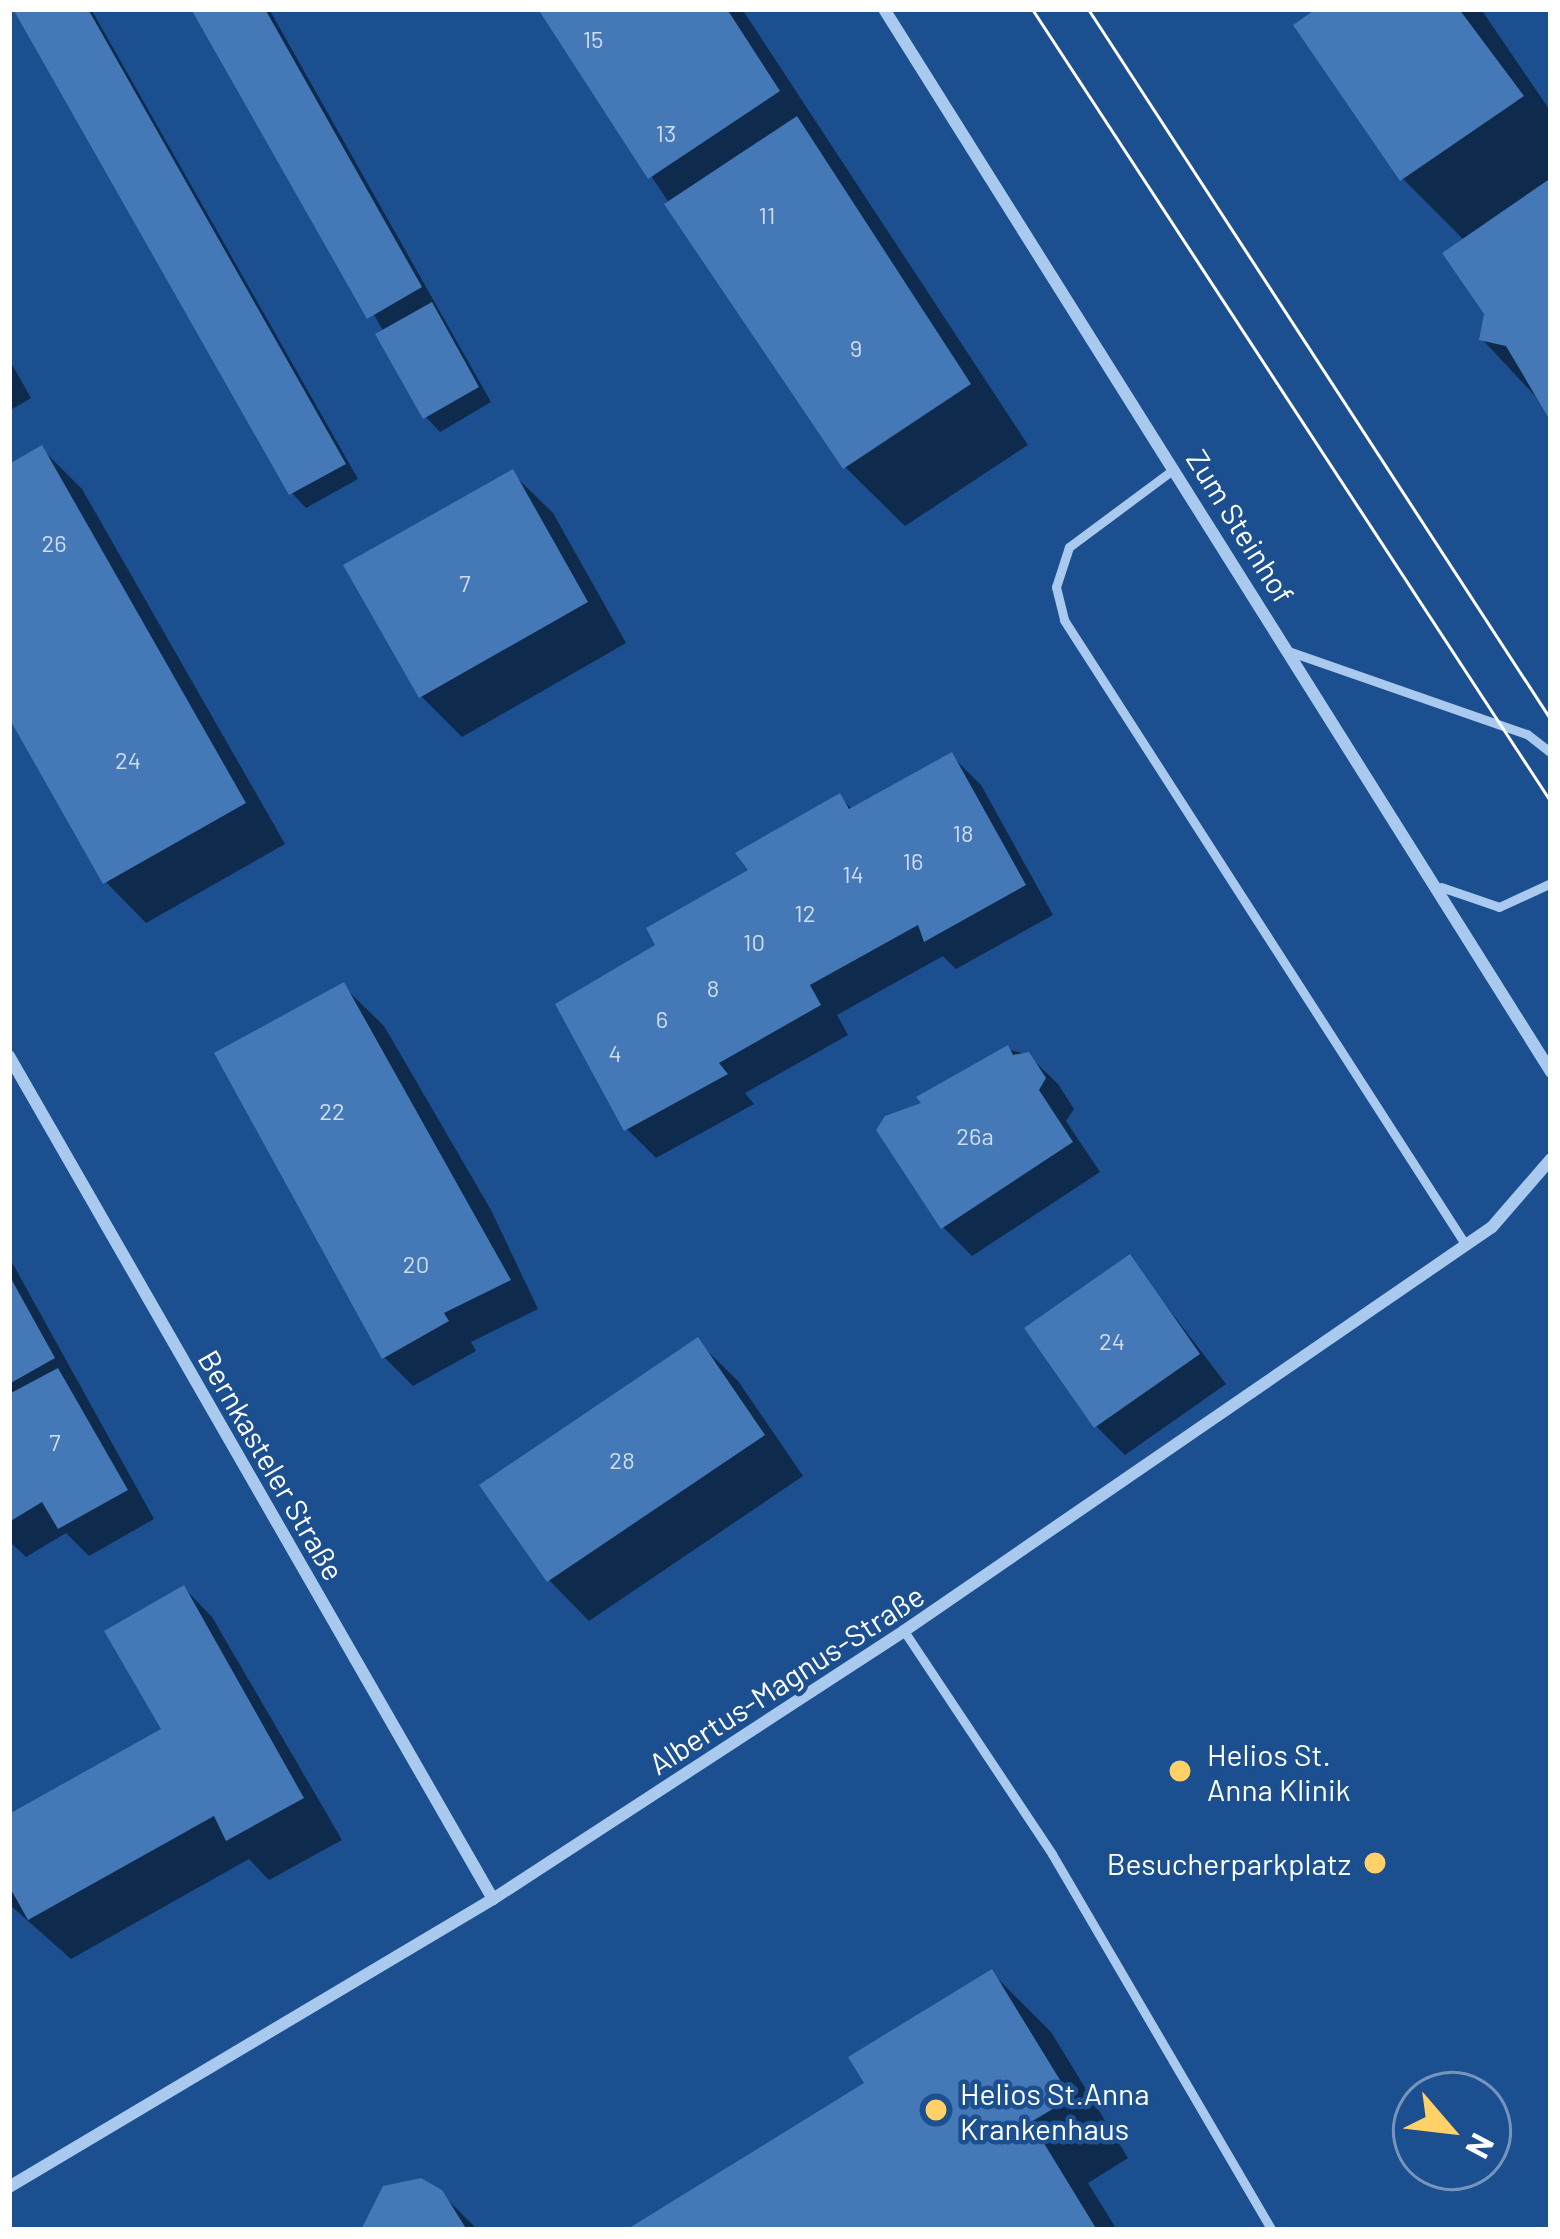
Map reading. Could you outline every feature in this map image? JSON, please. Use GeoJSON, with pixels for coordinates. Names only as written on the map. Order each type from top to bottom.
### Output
{"type":"FeatureCollection","features":[{"type":"Feature","properties":{"kind":"street","name":"Zum Steinhof"},"geometry":{"type":"LineString","coordinates":[[884,9],[1441,887],[1551,1072]]}},
{"type":"Feature","properties":{"kind":"street","name":"Bernkasteler Straße"},"geometry":{"type":"LineString","coordinates":[[9,1056],[493,1899]]}},
{"type":"Feature","properties":{"kind":"street","name":"Albertus-Magnus-Straße"},"geometry":{"type":"LineString","coordinates":[[9,2187],[493,1899],[904,1631],[1465,1244],[1528,1194],[1551,1159]]}},
{"type":"Feature","properties":{"kind":"lane"},"geometry":{"type":"LineString","coordinates":[[1177,467],[1069,547],[1056,587],[1064,620],[1465,1244]]}},
{"type":"Feature","properties":{"kind":"lane"},"geometry":{"type":"LineString","coordinates":[[1291,652],[1527,734],[1551,753]]}},
{"type":"Feature","properties":{"kind":"lane"},"geometry":{"type":"LineString","coordinates":[[1441,887],[1499,907],[1551,883]]}},
{"type":"Feature","properties":{"kind":"lane"},"geometry":{"type":"LineString","coordinates":[[904,1631],[1052,1854],[1273,2230]]}},
{"type":"Feature","properties":{"kind":"building"},"geometry":{"type":"Polygon","coordinates":[[[13,9],[88,9],[346,464],[289,495],[13,9]]]}},
{"type":"Feature","properties":{"kind":"building"},"geometry":{"type":"Polygon","coordinates":[[[191,9],[265,9],[422,287],[367,319],[191,9]]]}},
{"type":"Feature","properties":{"kind":"building"},"geometry":{"type":"Polygon","coordinates":[[[538,9],[727,9],[780,91],[648,179],[538,9]]]}},
{"type":"Feature","properties":{"kind":"building"},"geometry":{"type":"Polygon","coordinates":[[[1316,9],[1459,9],[1524,96],[1400,181],[1293,25],[1316,9]]]}},
{"type":"Feature","properties":{"kind":"building"},"geometry":{"type":"Polygon","coordinates":[[[797,116],[971,384],[843,469],[664,204],[797,116]]]}},
{"type":"Feature","properties":{"kind":"building"},"geometry":{"type":"Polygon","coordinates":[[[1551,178],[1551,422],[1506,346],[1479,340],[1484,314],[1442,253],[1551,178]]]}},
{"type":"Feature","properties":{"kind":"building"},"geometry":{"type":"Polygon","coordinates":[[[432,302],[479,387],[423,419],[375,334],[432,302]]]}},
{"type":"Feature","properties":{"kind":"building"},"geometry":{"type":"Polygon","coordinates":[[[42,445],[246,803],[103,884],[9,718],[9,464],[42,445]]]}},
{"type":"Feature","properties":{"kind":"building"},"geometry":{"type":"Polygon","coordinates":[[[513,469],[588,602],[419,698],[343,565],[513,469]]]}},
{"type":"Feature","properties":{"kind":"building"},"geometry":{"type":"Polygon","coordinates":[[[952,752],[1026,885],[924,942],[918,925],[810,985],[821,1005],[719,1063],[728,1074],[624,1131],[555,1004],[655,945],[646,928],[748,870],[735,853],[840,793],[849,809],[952,752]]]}},
{"type":"Feature","properties":{"kind":"building"},"geometry":{"type":"Polygon","coordinates":[[[344,982],[511,1280],[444,1313],[449,1321],[382,1359],[214,1053],[344,982]]]}},
{"type":"Feature","properties":{"kind":"building"},"geometry":{"type":"Polygon","coordinates":[[[1008,1045],[1013,1055],[1029,1052],[1046,1078],[1039,1090],[1073,1142],[941,1229],[876,1130],[885,1116],[921,1103],[916,1097],[1008,1045]]]}},
{"type":"Feature","properties":{"kind":"building"},"geometry":{"type":"Polygon","coordinates":[[[1130,1254],[1200,1354],[1094,1428],[1024,1328],[1130,1254]]]}},
{"type":"Feature","properties":{"kind":"building"},"geometry":{"type":"Polygon","coordinates":[[[9,1275],[55,1358],[9,1384],[9,1275]]]}},
{"type":"Feature","properties":{"kind":"building"},"geometry":{"type":"Polygon","coordinates":[[[698,1337],[765,1435],[547,1582],[479,1485],[698,1337]]]}},
{"type":"Feature","properties":{"kind":"building"},"geometry":{"type":"Polygon","coordinates":[[[58,1368],[128,1490],[58,1529],[42,1502],[9,1522],[9,1394],[58,1368]]]}},
{"type":"Feature","properties":{"kind":"building"},"geometry":{"type":"Polygon","coordinates":[[[184,1585],[304,1798],[226,1841],[214,1816],[28,1920],[9,1886],[9,1814],[161,1729],[104,1631],[184,1585]]]}},
{"type":"Feature","properties":{"kind":"building","name":"Helios St.Anna Krankenhaus"},"geometry":{"type":"Polygon","coordinates":[[[992,1969],[1071,2098],[1031,2122],[1097,2230],[626,2230],[864,2083],[848,2057],[992,1969]]]}},
{"type":"Feature","properties":{"kind":"building"},"geometry":{"type":"Polygon","coordinates":[[[421,2178],[442,2190],[467,2230],[361,2230],[383,2186],[421,2178]]]}},
{"type":"Feature","properties":{"kind":"tram line"},"geometry":{"type":"LineString","coordinates":[[1032,9],[1551,802]]}},
{"type":"Feature","properties":{"kind":"tram line"},"geometry":{"type":"LineString","coordinates":[[1088,9],[1551,720]]}},
{"type":"Feature","properties":{"kind":"place","name":"Helios St. Anna Klinik"},"geometry":{"type":"Point","coordinates":[1180,1771]}},
{"type":"Feature","properties":{"kind":"place","name":"Besucherparkplatz"},"geometry":{"type":"Point","coordinates":[1375,1863]}},
{"type":"Feature","properties":{"kind":"place","name":"Helios St.Anna Krankenhaus"},"geometry":{"type":"Point","coordinates":[936,2110]}}]}
